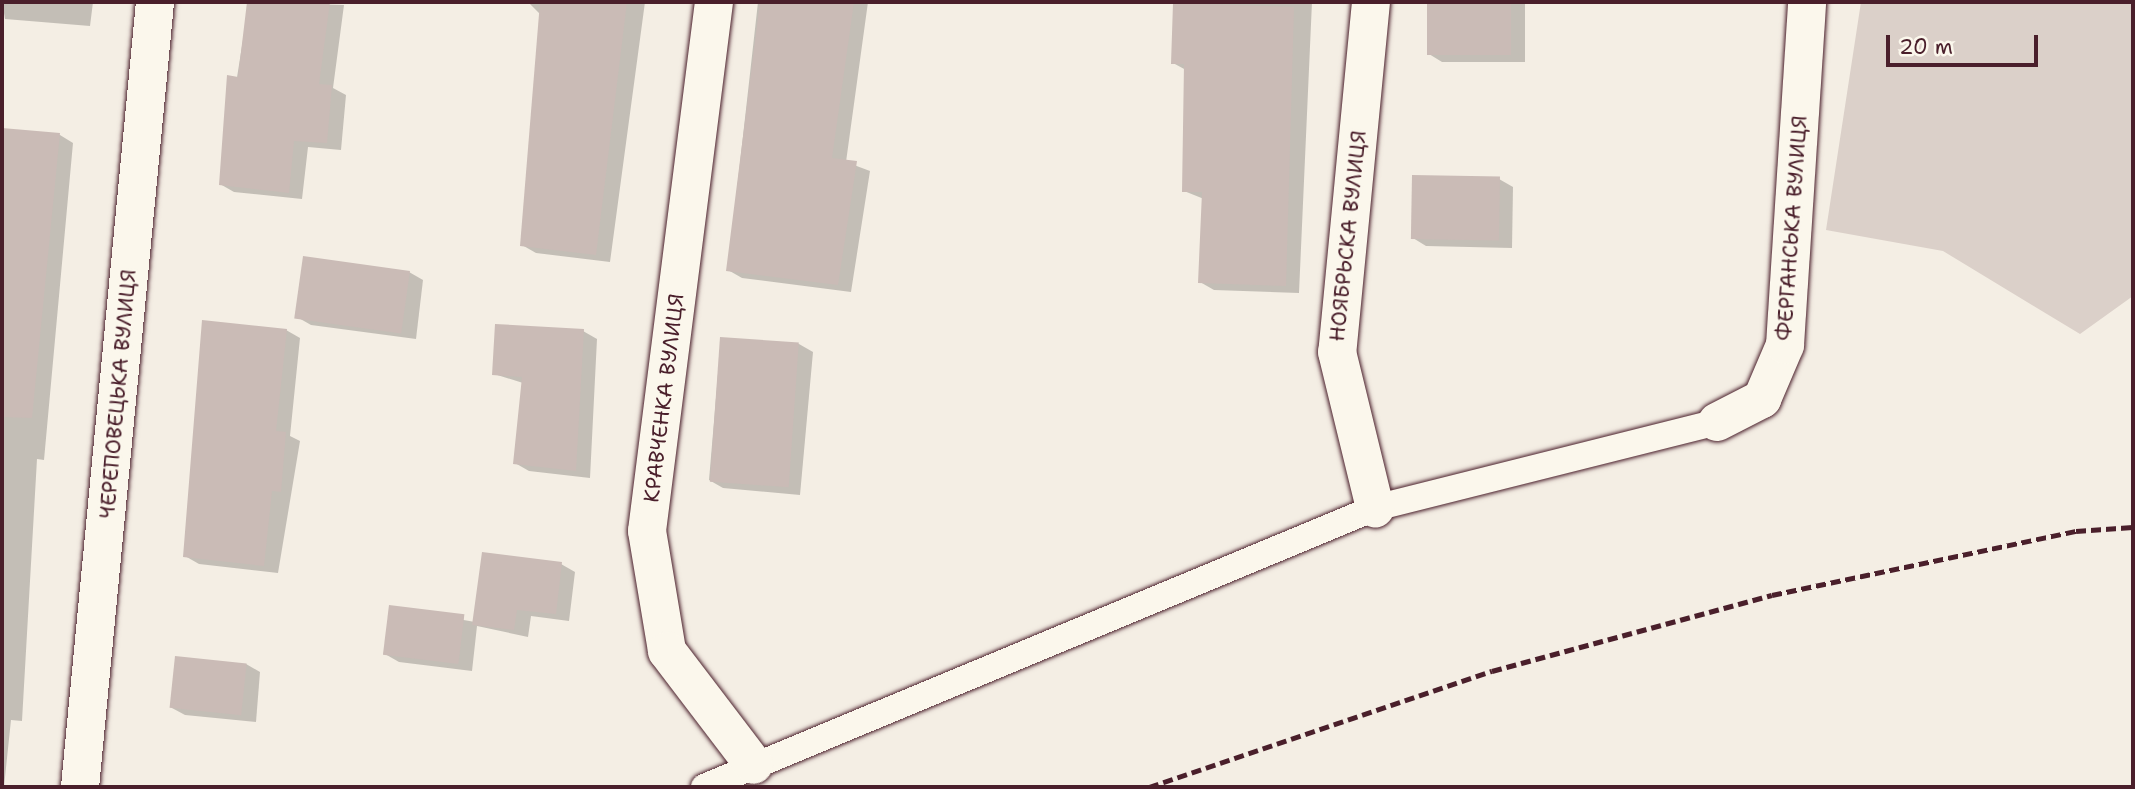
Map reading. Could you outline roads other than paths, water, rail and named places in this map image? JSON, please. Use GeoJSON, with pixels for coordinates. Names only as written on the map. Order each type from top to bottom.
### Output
{"type":"FeatureCollection","features":[{"type":"Feature","properties":{"kind":"street","name":"ЧЕРЕПОВЕЦЬКА ВУЛИЦЯ"},"geometry":{"type":"LineString","coordinates":[[80,787],[155,2]]}},
{"type":"Feature","properties":{"kind":"street","name":"КРАВЧЕНКА ВУЛИЦЯ"},"geometry":{"type":"LineString","coordinates":[[714,2],[647,531],[667,650],[754,765]]}},
{"type":"Feature","properties":{"kind":"street","name":"НОЯБРЬСКА ВУЛИЦЯ"},"geometry":{"type":"LineString","coordinates":[[1371,2],[1337,352],[1375,508]]}},
{"type":"Feature","properties":{"kind":"street","name":"ФЕРГАНСЬКА ВУЛИЦЯ"},"geometry":{"type":"LineString","coordinates":[[1717,422],[1762,399],[1785,345],[1807,2]]}},
{"type":"Feature","properties":{"kind":"lane"},"geometry":{"type":"LineString","coordinates":[[704,787],[1375,508],[1717,422]]}},
{"type":"Feature","properties":{"kind":"railway"},"geometry":{"type":"LineString","coordinates":[[1149,787],[1492,671],[1772,595],[2076,531],[2133,527]]}}]}
